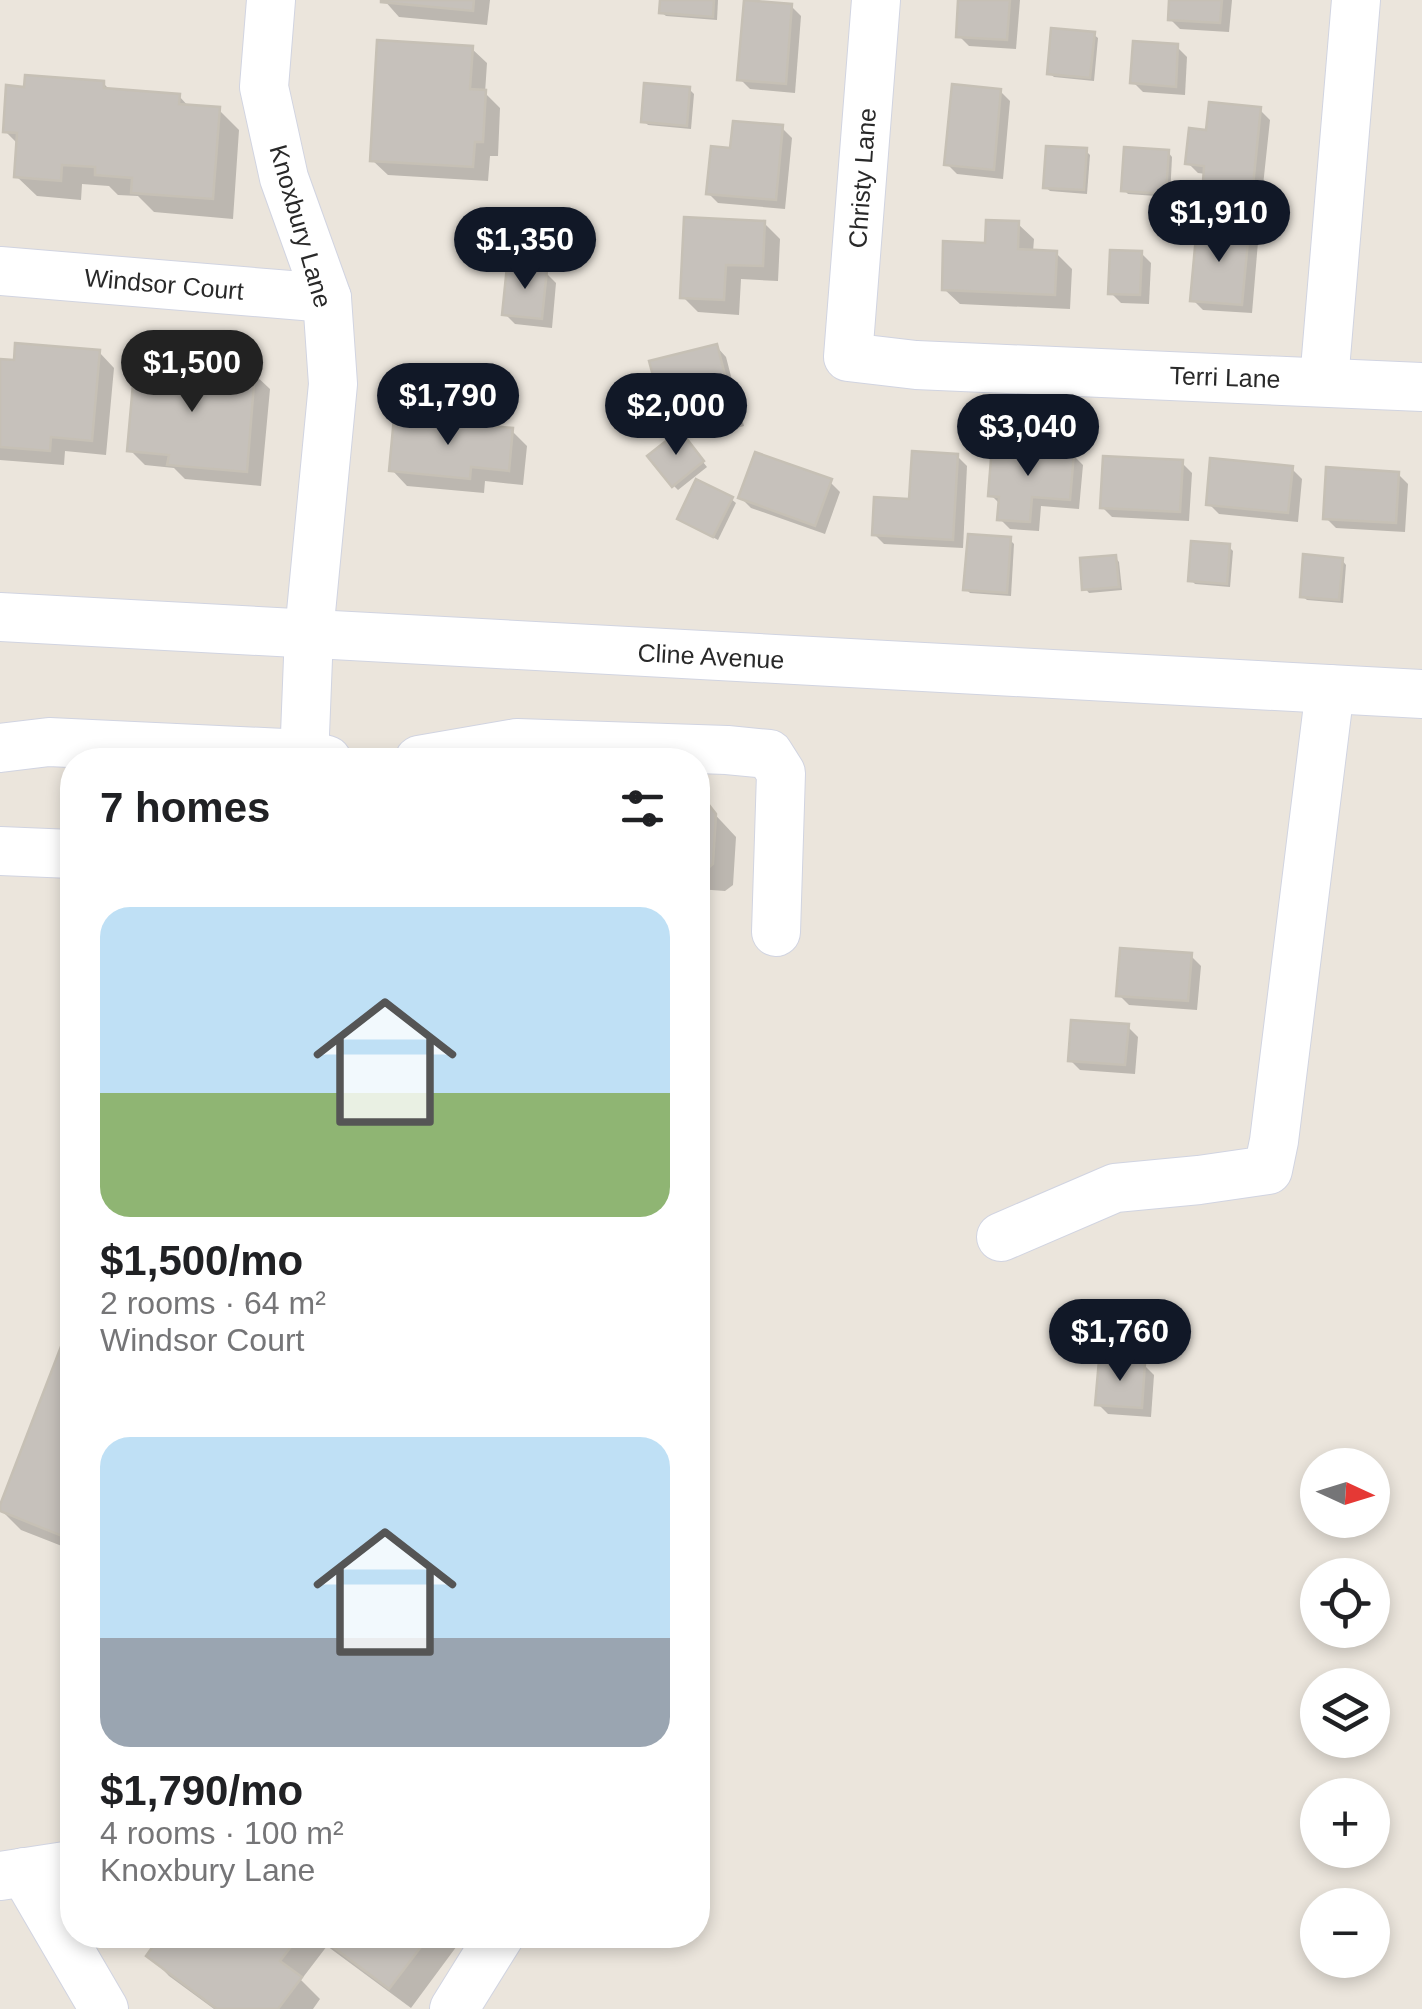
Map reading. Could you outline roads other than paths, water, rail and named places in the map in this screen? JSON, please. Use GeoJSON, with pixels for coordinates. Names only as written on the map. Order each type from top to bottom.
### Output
{"type":"FeatureCollection","features":[{"type":"Feature","properties":{"kind":"street","name":"Knoxbury Lane"},"geometry":{"type":"LineString","coordinates":[[270,0],[264,87],[284,178],[327,298],[332,384],[309,633],[312,748]]}},
{"type":"Feature","properties":{"kind":"street","name":"Christy Lane"},"geometry":{"type":"LineString","coordinates":[[848,357],[876,0]]}},
{"type":"Feature","properties":{"kind":"street"},"geometry":{"type":"LineString","coordinates":[[1324,382],[1356,0]]}},
{"type":"Feature","properties":{"kind":"street","name":"Windsor Court"},"geometry":{"type":"LineString","coordinates":[[0,271],[327,298]]}},
{"type":"Feature","properties":{"kind":"street","name":"Terri Lane"},"geometry":{"type":"LineString","coordinates":[[848,357],[916,364],[1422,387]]}},
{"type":"Feature","properties":{"kind":"street","name":"Cline Avenue"},"geometry":{"type":"LineString","coordinates":[[0,617],[1422,694]]}},
{"type":"Feature","properties":{"kind":"street"},"geometry":{"type":"LineString","coordinates":[[1001,1237],[1115,1188],[1268,1170],[1330,689]]}},
{"type":"Feature","properties":{"kind":"street"},"geometry":{"type":"LineString","coordinates":[[0,748],[49,742],[148,748]]}},
{"type":"Feature","properties":{"kind":"street"},"geometry":{"type":"LineString","coordinates":[[488,748],[517,743],[667,748]]}},
{"type":"Feature","properties":{"kind":"street"},"geometry":{"type":"LineString","coordinates":[[710,749],[769,754],[780,773],[776,932]]}},
{"type":"Feature","properties":{"kind":"street"},"geometry":{"type":"LineString","coordinates":[[0,850],[60,853]]}},
{"type":"Feature","properties":{"kind":"street"},"geometry":{"type":"LineString","coordinates":[[60,1867],[12,1874],[60,1944]]}},
{"type":"Feature","properties":{"kind":"street"},"geometry":{"type":"LineString","coordinates":[[62,1948],[104,2009]]}},
{"type":"Feature","properties":{"kind":"street"},"geometry":{"type":"LineString","coordinates":[[454,2009],[492,1948]]}}]}
